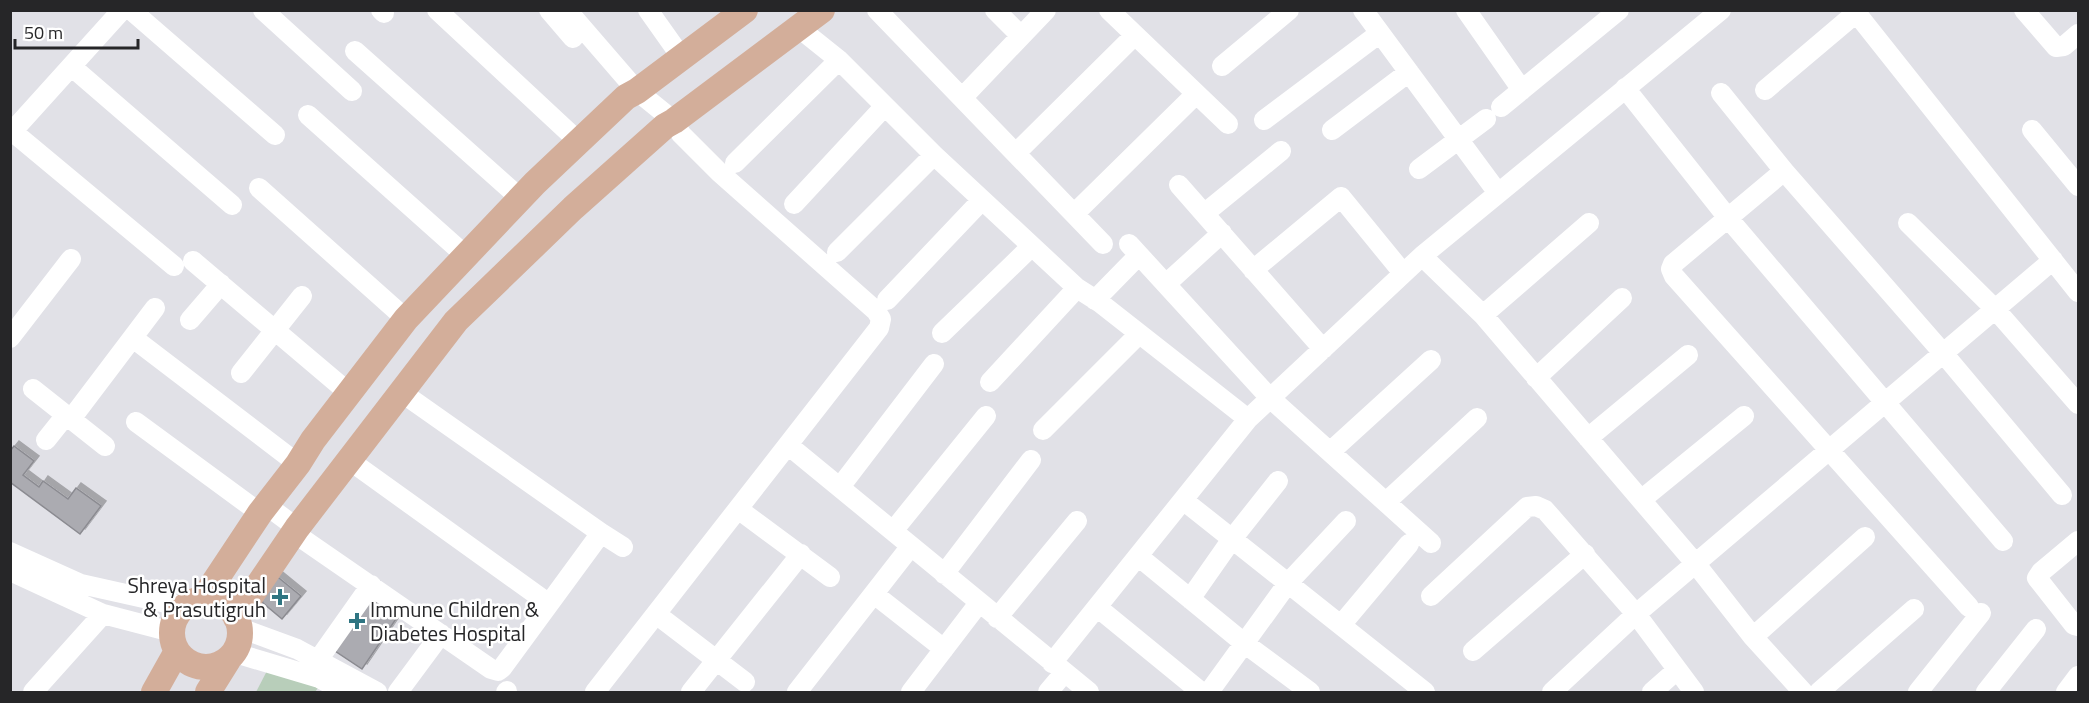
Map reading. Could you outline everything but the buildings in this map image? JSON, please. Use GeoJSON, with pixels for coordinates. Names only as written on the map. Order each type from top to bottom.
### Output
{"type":"FeatureCollection","features":[{"type":"Feature","properties":{"kind":"main road"},"geometry":{"type":"LineString","coordinates":[[154,693],[174,642],[176,618],[194,603],[298,464],[313,440],[406,319],[520,198],[578,141],[631,94],[745,10]]}},
{"type":"Feature","properties":{"kind":"main road"},"geometry":{"type":"LineString","coordinates":[[238,623],[296,530],[456,321],[573,208],[822,10]]}},
{"type":"Feature","properties":{"kind":"main road"},"geometry":{"type":"LineString","coordinates":[[194,603],[216,600],[228,606],[238,623],[240,641],[208,693]]}},
{"type":"Feature","properties":{"kind":"main road"},"geometry":{"type":"LineString","coordinates":[[174,642],[187,662],[200,667],[215,667],[231,657]]}},
{"type":"Feature","properties":{"kind":"street"},"geometry":{"type":"LineString","coordinates":[[122,10],[12,133],[184,264],[221,284],[349,393]]}},
{"type":"Feature","properties":{"kind":"street"},"geometry":{"type":"LineString","coordinates":[[131,10],[275,135]]}},
{"type":"Feature","properties":{"kind":"street"},"geometry":{"type":"LineString","coordinates":[[263,10],[352,91]]}},
{"type":"Feature","properties":{"kind":"street"},"geometry":{"type":"LineString","coordinates":[[437,10],[578,141]]}},
{"type":"Feature","properties":{"kind":"street"},"geometry":{"type":"LineString","coordinates":[[549,10],[631,94],[673,127],[719,172],[876,311],[881,319],[879,328],[595,693]]}},
{"type":"Feature","properties":{"kind":"street"},"geometry":{"type":"LineString","coordinates":[[567,10],[631,94]]}},
{"type":"Feature","properties":{"kind":"street"},"geometry":{"type":"LineString","coordinates":[[648,10],[682,58]]}},
{"type":"Feature","properties":{"kind":"street"},"geometry":{"type":"LineString","coordinates":[[877,10],[1103,244]]}},
{"type":"Feature","properties":{"kind":"street"},"geometry":{"type":"LineString","coordinates":[[995,10],[1022,36]]}},
{"type":"Feature","properties":{"kind":"street"},"geometry":{"type":"LineString","coordinates":[[962,98],[1046,10]]}},
{"type":"Feature","properties":{"kind":"street"},"geometry":{"type":"LineString","coordinates":[[1109,10],[1228,124]]}},
{"type":"Feature","properties":{"kind":"street"},"geometry":{"type":"LineString","coordinates":[[1222,66],[1289,10]]}},
{"type":"Feature","properties":{"kind":"street"},"geometry":{"type":"LineString","coordinates":[[1363,10],[1498,193]]}},
{"type":"Feature","properties":{"kind":"street"},"geometry":{"type":"LineString","coordinates":[[1419,169],[1522,90],[1619,10]]}},
{"type":"Feature","properties":{"kind":"street"},"geometry":{"type":"LineString","coordinates":[[1047,693],[1058,668],[1097,607],[1248,419],[1422,256],[1721,10]]}},
{"type":"Feature","properties":{"kind":"street"},"geometry":{"type":"LineString","coordinates":[[2024,10],[2056,47],[2064,46],[2079,34]]}},
{"type":"Feature","properties":{"kind":"street"},"geometry":{"type":"LineString","coordinates":[[1765,90],[1855,12],[2079,292]]}},
{"type":"Feature","properties":{"kind":"street"},"geometry":{"type":"LineString","coordinates":[[1472,13],[1522,90]]}},
{"type":"Feature","properties":{"kind":"street"},"geometry":{"type":"LineString","coordinates":[[799,28],[839,60],[934,155],[1077,288],[1248,419]]}},
{"type":"Feature","properties":{"kind":"street"},"geometry":{"type":"LineString","coordinates":[[1264,120],[1380,33]]}},
{"type":"Feature","properties":{"kind":"street"},"geometry":{"type":"LineString","coordinates":[[1016,153],[1135,35]]}},
{"type":"Feature","properties":{"kind":"street"},"geometry":{"type":"LineString","coordinates":[[355,51],[520,198]]}},
{"type":"Feature","properties":{"kind":"street"},"geometry":{"type":"LineString","coordinates":[[735,163],[839,60]]}},
{"type":"Feature","properties":{"kind":"street"},"geometry":{"type":"LineString","coordinates":[[72,67],[232,205]]}},
{"type":"Feature","properties":{"kind":"street"},"geometry":{"type":"LineString","coordinates":[[1332,130],[1409,72]]}},
{"type":"Feature","properties":{"kind":"street"},"geometry":{"type":"LineString","coordinates":[[1625,88],[1728,218],[2004,541]]}},
{"type":"Feature","properties":{"kind":"street"},"geometry":{"type":"LineString","coordinates":[[1721,93],[1784,171],[1943,353],[2062,495]]}},
{"type":"Feature","properties":{"kind":"street"},"geometry":{"type":"LineString","coordinates":[[1074,214],[1196,94]]}},
{"type":"Feature","properties":{"kind":"street"},"geometry":{"type":"LineString","coordinates":[[794,204],[884,107]]}},
{"type":"Feature","properties":{"kind":"street"},"geometry":{"type":"LineString","coordinates":[[308,115],[466,256]]}},
{"type":"Feature","properties":{"kind":"street"},"geometry":{"type":"LineString","coordinates":[[2032,130],[2079,186]]}},
{"type":"Feature","properties":{"kind":"street"},"geometry":{"type":"LineString","coordinates":[[1205,213],[1281,151]]}},
{"type":"Feature","properties":{"kind":"street"},"geometry":{"type":"LineString","coordinates":[[837,252],[934,155]]}},
{"type":"Feature","properties":{"kind":"street"},"geometry":{"type":"LineString","coordinates":[[1784,171],[1673,264],[1671,269],[1674,276],[1829,450],[1975,610],[1918,693]]}},
{"type":"Feature","properties":{"kind":"street"},"geometry":{"type":"LineString","coordinates":[[1179,185],[1323,349]]}},
{"type":"Feature","properties":{"kind":"street"},"geometry":{"type":"LineString","coordinates":[[259,188],[406,319]]}},
{"type":"Feature","properties":{"kind":"street"},"geometry":{"type":"LineString","coordinates":[[1253,270],[1341,197],[1403,273]]}},
{"type":"Feature","properties":{"kind":"street"},"geometry":{"type":"LineString","coordinates":[[887,300],[982,200]]}},
{"type":"Feature","properties":{"kind":"street"},"geometry":{"type":"LineString","coordinates":[[1483,315],[1589,223]]}},
{"type":"Feature","properties":{"kind":"street"},"geometry":{"type":"LineString","coordinates":[[1908,223],[1995,309],[2079,404]]}},
{"type":"Feature","properties":{"kind":"street"},"geometry":{"type":"LineString","coordinates":[[1166,284],[1222,233]]}},
{"type":"Feature","properties":{"kind":"street"},"geometry":{"type":"LineString","coordinates":[[942,333],[1032,246]]}},
{"type":"Feature","properties":{"kind":"street"},"geometry":{"type":"LineString","coordinates":[[1095,300],[1134,249],[1270,398],[1431,543]]}},
{"type":"Feature","properties":{"kind":"street"},"geometry":{"type":"LineString","coordinates":[[1422,256],[1483,315],[1695,563],[1753,637],[1803,693]]}},
{"type":"Feature","properties":{"kind":"street"},"geometry":{"type":"LineString","coordinates":[[10,338],[71,259]]}},
{"type":"Feature","properties":{"kind":"street"},"geometry":{"type":"LineString","coordinates":[[1551,693],[1695,563],[2053,260]]}},
{"type":"Feature","properties":{"kind":"street"},"geometry":{"type":"LineString","coordinates":[[190,320],[221,284]]}},
{"type":"Feature","properties":{"kind":"street"},"geometry":{"type":"LineString","coordinates":[[990,382],[1077,288]]}},
{"type":"Feature","properties":{"kind":"street"},"geometry":{"type":"LineString","coordinates":[[241,373],[302,296]]}},
{"type":"Feature","properties":{"kind":"street"},"geometry":{"type":"LineString","coordinates":[[1536,378],[1622,298]]}},
{"type":"Feature","properties":{"kind":"street"},"geometry":{"type":"LineString","coordinates":[[46,440],[69,417],[155,308]]}},
{"type":"Feature","properties":{"kind":"street"},"geometry":{"type":"LineString","coordinates":[[1043,430],[1139,334]]}},
{"type":"Feature","properties":{"kind":"street"},"geometry":{"type":"LineString","coordinates":[[133,338],[298,464]]}},
{"type":"Feature","properties":{"kind":"street"},"geometry":{"type":"LineString","coordinates":[[1588,438],[1688,355]]}},
{"type":"Feature","properties":{"kind":"street"},"geometry":{"type":"LineString","coordinates":[[1330,452],[1431,360]]}},
{"type":"Feature","properties":{"kind":"street"},"geometry":{"type":"LineString","coordinates":[[840,487],[934,364]]}},
{"type":"Feature","properties":{"kind":"street"},"geometry":{"type":"LineString","coordinates":[[33,388],[105,446]]}},
{"type":"Feature","properties":{"kind":"street"},"geometry":{"type":"LineString","coordinates":[[401,392],[623,547]]}},
{"type":"Feature","properties":{"kind":"street"},"geometry":{"type":"LineString","coordinates":[[893,531],[986,416]]}},
{"type":"Feature","properties":{"kind":"street"},"geometry":{"type":"LineString","coordinates":[[1641,500],[1744,417]]}},
{"type":"Feature","properties":{"kind":"street"},"geometry":{"type":"LineString","coordinates":[[1386,502],[1477,418]]}},
{"type":"Feature","properties":{"kind":"street"},"geometry":{"type":"LineString","coordinates":[[136,422],[296,530],[491,669],[498,671],[601,533]]}},
{"type":"Feature","properties":{"kind":"street"},"geometry":{"type":"LineString","coordinates":[[788,445],[1089,693]]}},
{"type":"Feature","properties":{"kind":"street"},"geometry":{"type":"LineString","coordinates":[[349,460],[548,603]]}},
{"type":"Feature","properties":{"kind":"street"},"geometry":{"type":"LineString","coordinates":[[944,574],[1031,460]]}},
{"type":"Feature","properties":{"kind":"street"},"geometry":{"type":"LineString","coordinates":[[1190,599],[1232,539],[1278,482]]}},
{"type":"Feature","properties":{"kind":"street"},"geometry":{"type":"LineString","coordinates":[[1183,500],[1425,693]]}},
{"type":"Feature","properties":{"kind":"street"},"geometry":{"type":"LineString","coordinates":[[1431,596],[1527,507],[1536,506],[1545,510],[1586,554],[1636,614],[1694,693]]}},
{"type":"Feature","properties":{"kind":"street"},"geometry":{"type":"LineString","coordinates":[[738,509],[830,577]]}},
{"type":"Feature","properties":{"kind":"street"},"geometry":{"type":"LineString","coordinates":[[997,618],[1077,521]]}},
{"type":"Feature","properties":{"kind":"street"},"geometry":{"type":"LineString","coordinates":[[1209,693],[1288,583],[1346,521]]}},
{"type":"Feature","properties":{"kind":"street"},"geometry":{"type":"LineString","coordinates":[[1753,637],[1865,537]]}},
{"type":"Feature","properties":{"kind":"street"},"geometry":{"type":"LineString","coordinates":[[2078,542],[2041,572],[2037,578],[2074,625],[2079,626]]}},
{"type":"Feature","properties":{"kind":"street"},"geometry":{"type":"LineString","coordinates":[[1341,626],[1409,544]]}},
{"type":"Feature","properties":{"kind":"street"},"geometry":{"type":"LineString","coordinates":[[797,693],[911,546]]}},
{"type":"Feature","properties":{"kind":"street"},"geometry":{"type":"LineString","coordinates":[[10,552],[81,584],[194,603]]}},
{"type":"Feature","properties":{"kind":"street"},"geometry":{"type":"LineString","coordinates":[[691,693],[801,554]]}},
{"type":"Feature","properties":{"kind":"street"},"geometry":{"type":"LineString","coordinates":[[1473,651],[1586,554]]}},
{"type":"Feature","properties":{"kind":"street"},"geometry":{"type":"LineString","coordinates":[[1138,556],[1244,643],[1310,693]]}},
{"type":"Feature","properties":{"kind":"street"},"geometry":{"type":"LineString","coordinates":[[13,576],[174,642]]}},
{"type":"Feature","properties":{"kind":"street"},"geometry":{"type":"LineString","coordinates":[[318,660],[371,585]]}},
{"type":"Feature","properties":{"kind":"street"},"geometry":{"type":"LineString","coordinates":[[873,594],[944,649]]}},
{"type":"Feature","properties":{"kind":"street"},"geometry":{"type":"LineString","coordinates":[[911,693],[979,603]]}},
{"type":"Feature","properties":{"kind":"street"},"geometry":{"type":"LineString","coordinates":[[1097,607],[1201,693]]}},
{"type":"Feature","properties":{"kind":"street"},"geometry":{"type":"LineString","coordinates":[[1818,693],[1914,609]]}},
{"type":"Feature","properties":{"kind":"street"},"geometry":{"type":"LineString","coordinates":[[43,689],[103,614]]}},
{"type":"Feature","properties":{"kind":"street"},"geometry":{"type":"LineString","coordinates":[[656,614],[746,682]]}},
{"type":"Feature","properties":{"kind":"street"},"geometry":{"type":"LineString","coordinates":[[238,623],[297,649],[377,693]]}},
{"type":"Feature","properties":{"kind":"street"},"geometry":{"type":"LineString","coordinates":[[1986,693],[2036,629]]}},
{"type":"Feature","properties":{"kind":"street"},"geometry":{"type":"LineString","coordinates":[[399,693],[441,634]]}},
{"type":"Feature","properties":{"kind":"street"},"geometry":{"type":"LineString","coordinates":[[231,657],[319,678],[345,693]]}},
{"type":"Feature","properties":{"kind":"street"},"geometry":{"type":"LineString","coordinates":[[1652,693],[1677,670]]}},
{"type":"Feature","properties":{"kind":"street"},"geometry":{"type":"LineString","coordinates":[[2066,693],[2079,676]]}},
{"type":"Feature","properties":{"kind":"green space"},"geometry":{"type":"Polygon","coordinates":[[[269,667],[318,688],[315,692],[256,692],[269,667]]]}},
{"type":"Feature","properties":{"kind":"place","name":"Shreya Hospital & Prasutigruh"},"geometry":{"type":"Point","coordinates":[280,597]}},
{"type":"Feature","properties":{"kind":"place","name":"Immune Children & Diabetes Hospital"},"geometry":{"type":"Point","coordinates":[357,621]}}]}
